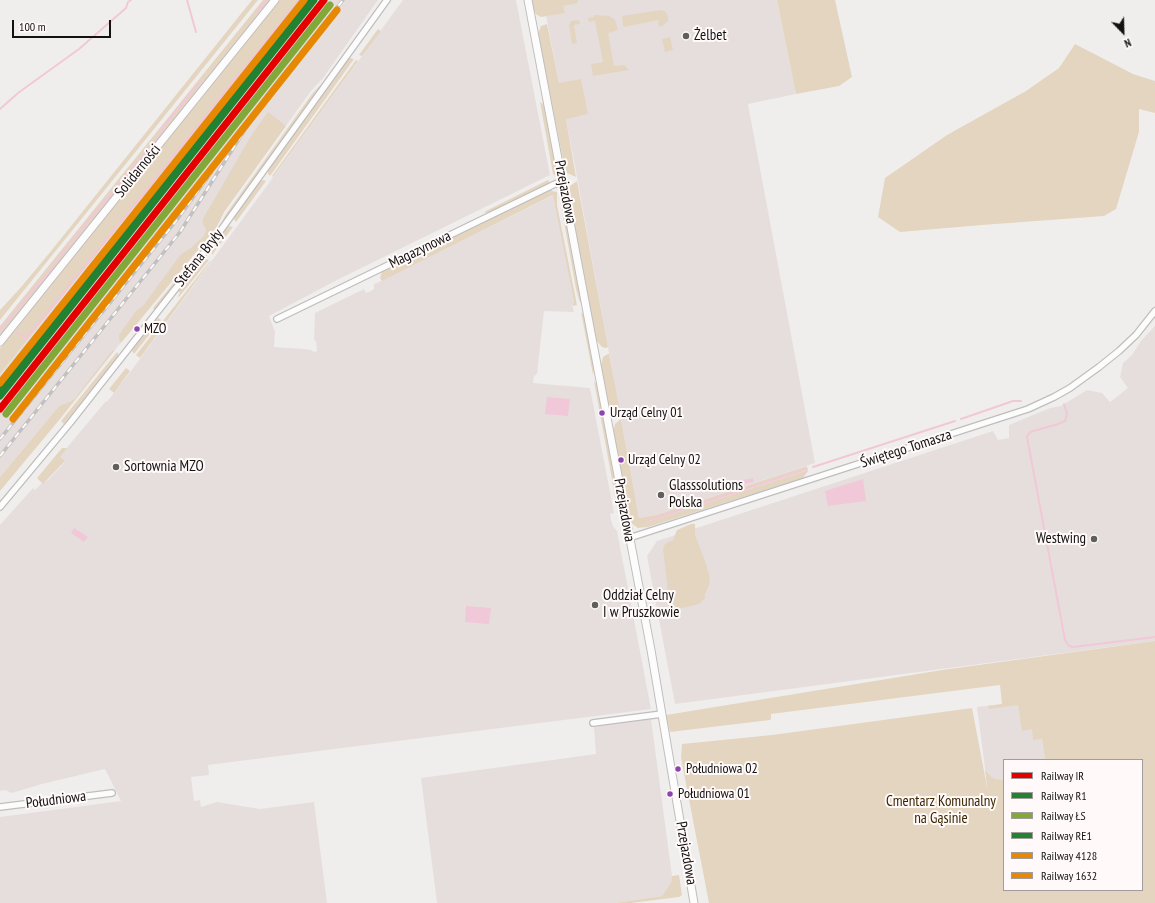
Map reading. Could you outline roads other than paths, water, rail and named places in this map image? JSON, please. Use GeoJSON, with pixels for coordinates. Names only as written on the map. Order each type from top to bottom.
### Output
{"type":"FeatureCollection","features":[{"type":"Feature","properties":{"kind":"street","name":"Solidarności"},"geometry":{"type":"LineString","coordinates":[[0,342],[275,0]]}},
{"type":"Feature","properties":{"kind":"street","name":"Stefana Bryły"},"geometry":{"type":"LineString","coordinates":[[0,507],[72,420],[213,241],[387,0]]}},
{"type":"Feature","properties":{"kind":"street","name":"Przejazdowa"},"geometry":{"type":"LineString","coordinates":[[528,0],[662,714],[694,903]]}},
{"type":"Feature","properties":{"kind":"street","name":"Magazynowa"},"geometry":{"type":"LineString","coordinates":[[277,319],[555,184],[563,182]]}},
{"type":"Feature","properties":{"kind":"street","name":"Świętego Tomasza"},"geometry":{"type":"LineString","coordinates":[[629,538],[987,423],[1034,406],[1070,388],[1099,367],[1136,335],[1155,311]]}},
{"type":"Feature","properties":{"kind":"street"},"geometry":{"type":"LineString","coordinates":[[593,723],[662,714]]}},
{"type":"Feature","properties":{"kind":"street","name":"Południowa"},"geometry":{"type":"LineString","coordinates":[[0,807],[112,793]]}},
{"type":"Feature","properties":{"kind":"waterway"},"geometry":{"type":"LineString","coordinates":[[0,109],[18,93],[79,49],[126,8],[128,2],[131,0]]}},
{"type":"Feature","properties":{"kind":"waterway"},"geometry":{"type":"LineString","coordinates":[[187,0],[196,32]]}},
{"type":"Feature","properties":{"kind":"waterway"},"geometry":{"type":"LineString","coordinates":[[256,13],[267,0]]}},
{"type":"Feature","properties":{"kind":"waterway"},"geometry":{"type":"LineString","coordinates":[[17,332],[26,339],[299,0]]}},
{"type":"Feature","properties":{"kind":"waterway"},"geometry":{"type":"LineString","coordinates":[[0,330],[46,276],[74,238],[163,132],[162,128],[200,82]]}},
{"type":"Feature","properties":{"kind":"waterway"},"geometry":{"type":"LineString","coordinates":[[961,419],[1013,401],[1021,401]]}},
{"type":"Feature","properties":{"kind":"waterway"},"geometry":{"type":"LineString","coordinates":[[1064,404],[1067,414],[1065,421],[1030,432],[1027,437],[1065,640],[1069,646],[1073,647],[1155,637]]}},
{"type":"Feature","properties":{"kind":"waterway"},"geometry":{"type":"LineString","coordinates":[[813,467],[955,421]]}},
{"type":"Feature","properties":{"kind":"waterway"},"geometry":{"type":"LineString","coordinates":[[646,521],[807,469]]}},
{"type":"Feature","properties":{"kind":"railway"},"geometry":{"type":"LineString","coordinates":[[0,456],[180,232],[267,95],[343,0]]}},
{"type":"Feature","properties":{"kind":"railway"},"geometry":{"type":"LineString","coordinates":[[0,439],[176,221],[211,173]]}},
{"type":"Feature","properties":{"kind":"rail line","name":"1632"},"geometry":{"type":"LineString","coordinates":[[0,383],[304,0]]}},
{"type":"Feature","properties":{"kind":"rail line","name":"R1"},"geometry":{"type":"LineString","coordinates":[[0,387],[312,0]]}},
{"type":"Feature","properties":{"kind":"rail line","name":"RE1"},"geometry":{"type":"LineString","coordinates":[[0,396],[314,0]]}},
{"type":"Feature","properties":{"kind":"rail line","name":"IR"},"geometry":{"type":"LineString","coordinates":[[0,409],[324,0]]}},
{"type":"Feature","properties":{"kind":"rail line","name":"ŁS"},"geometry":{"type":"LineString","coordinates":[[6,414],[330,5]]}},
{"type":"Feature","properties":{"kind":"rail line","name":"4128"},"geometry":{"type":"LineString","coordinates":[[13,419],[337,10]]}},
{"type":"Feature","properties":{"kind":"place","name":"Żelbet"},"geometry":{"type":"Point","coordinates":[686,36]}},
{"type":"Feature","properties":{"kind":"place","name":"MZO"},"geometry":{"type":"Point","coordinates":[137,329]}},
{"type":"Feature","properties":{"kind":"place","name":"Urząd Celny 01"},"geometry":{"type":"Point","coordinates":[602,413]}},
{"type":"Feature","properties":{"kind":"place","name":"Urząd Celny 02"},"geometry":{"type":"Point","coordinates":[621,460]}},
{"type":"Feature","properties":{"kind":"place","name":"Sortownia MZO"},"geometry":{"type":"Point","coordinates":[116,467]}},
{"type":"Feature","properties":{"kind":"place","name":"Glasssolutions Polska"},"geometry":{"type":"Point","coordinates":[661,495]}},
{"type":"Feature","properties":{"kind":"place","name":"Westwing"},"geometry":{"type":"Point","coordinates":[1094,539]}},
{"type":"Feature","properties":{"kind":"place","name":"Oddział Celny I w Pruszkowie"},"geometry":{"type":"Point","coordinates":[595,605]}},
{"type":"Feature","properties":{"kind":"place","name":"Południowa 02"},"geometry":{"type":"Point","coordinates":[678,769]}},
{"type":"Feature","properties":{"kind":"place","name":"Południowa 01"},"geometry":{"type":"Point","coordinates":[670,794]}},
{"type":"Feature","properties":{"kind":"park label","name":"Cmentarz Komunalny na Gąsinie"},"geometry":{"type":"Point","coordinates":[941,810]}}]}
